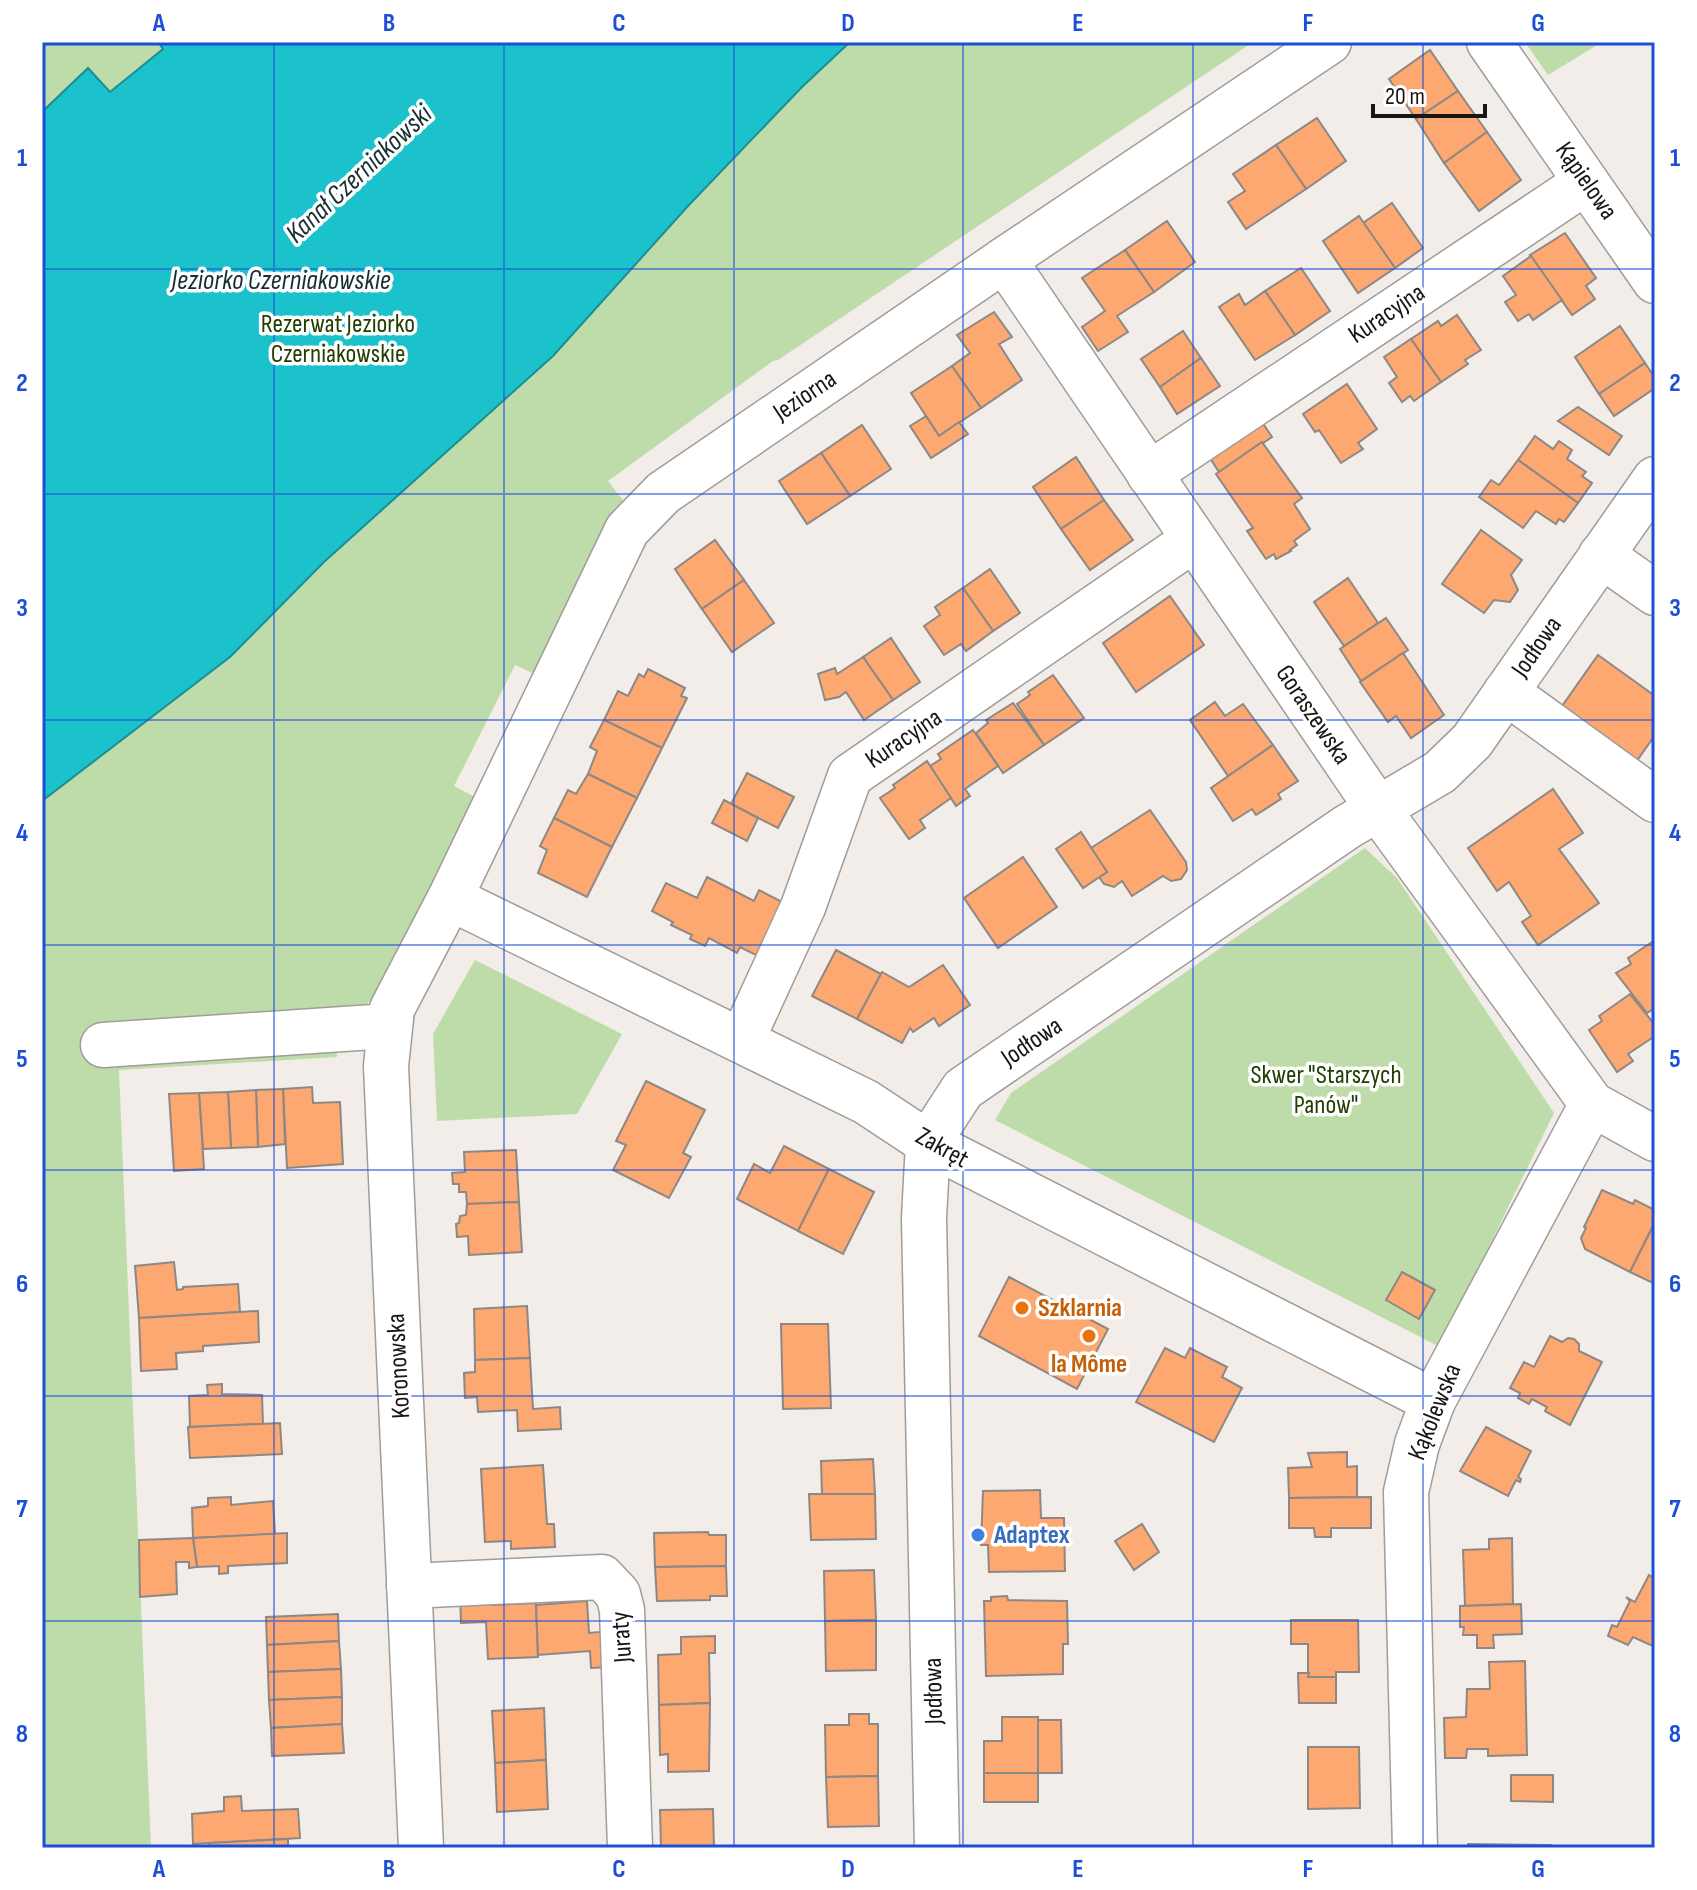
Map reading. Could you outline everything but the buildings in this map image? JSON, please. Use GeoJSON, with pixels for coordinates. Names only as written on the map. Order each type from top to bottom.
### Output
{"type":"FeatureCollection","features":[{"type":"Feature","properties":{"kind":"street","name":"Jeziorna"},"geometry":{"type":"LineString","coordinates":[[450,898],[606,571],[627,530],[645,509],[663,493],[1004,260],[1329,42]]}},
{"type":"Feature","properties":{"kind":"street","name":"Kąpielowa"},"geometry":{"type":"LineString","coordinates":[[1489,42],[1655,281]]}},
{"type":"Feature","properties":{"kind":"street","name":"Kuracyjna"},"geometry":{"type":"LineString","coordinates":[[1149,474],[1586,182]]}},
{"type":"Feature","properties":{"kind":"street","name":"Goraszewska"},"geometry":{"type":"LineString","coordinates":[[1004,260],[1378,809],[1592,1104],[1655,1139]]}},
{"type":"Feature","properties":{"kind":"street","name":"Jodłowa"},"geometry":{"type":"LineString","coordinates":[[937,1848],[924,1218],[928,1143],[963,1089],[1347,827],[1440,772],[1472,741],[1655,479]]}},
{"type":"Feature","properties":{"kind":"street","name":"Kuracyjna"},"geometry":{"type":"LineString","coordinates":[[742,1040],[803,907],[850,776],[1193,540]]}},
{"type":"Feature","properties":{"kind":"street"},"geometry":{"type":"LineString","coordinates":[[1601,555],[1655,593]]}},
{"type":"Feature","properties":{"kind":"street"},"geometry":{"type":"LineString","coordinates":[[1506,692],[1655,800]]}},
{"type":"Feature","properties":{"kind":"street","name":"Koronowska"},"geometry":{"type":"LineString","coordinates":[[421,1848],[386,1066],[392,1009],[450,898]]}},
{"type":"Feature","properties":{"kind":"street","name":"Zakręt"},"geometry":{"type":"LineString","coordinates":[[450,898],[866,1102],[928,1143],[1433,1401]]}},
{"type":"Feature","properties":{"kind":"street"},"geometry":{"type":"LineString","coordinates":[[103,1045],[388,1026]]}},
{"type":"Feature","properties":{"kind":"street","name":"Kąkolewska"},"geometry":{"type":"LineString","coordinates":[[1415,1848],[1406,1492],[1417,1444],[1433,1401],[1592,1104]]}},
{"type":"Feature","properties":{"kind":"street","name":"Juraty"},"geometry":{"type":"LineString","coordinates":[[409,1586],[602,1577],[618,1594],[622,1610],[630,1848]]}},
{"type":"Feature","properties":{"kind":"green space","name":"Rezerwat Jeziorko Czerniakowskie"},"geometry":{"type":"Polygon","coordinates":[[[42,42],[1253,42],[773,361],[608,481],[626,504],[539,676],[515,665],[454,786],[477,798],[378,995],[356,1012],[335,1015],[337,1057],[119,1070],[151,1848],[42,1848],[42,42]]]}},
{"type":"Feature","properties":{"kind":"green space"},"geometry":{"type":"Polygon","coordinates":[[[1525,42],[1602,42],[1548,75],[1525,42]]]}},
{"type":"Feature","properties":{"kind":"green space","name":"Skwer \"Starszych Panów\""},"geometry":{"type":"Polygon","coordinates":[[[1365,848],[1397,878],[1554,1113],[1440,1347],[995,1120],[1011,1093],[1365,848]]]}},
{"type":"Feature","properties":{"kind":"green space"},"geometry":{"type":"Polygon","coordinates":[[[475,960],[622,1034],[577,1114],[437,1121],[433,1034],[475,960]]]}},
{"type":"Feature","properties":{"kind":"water","name":"Jeziorko Czerniakowskie"},"geometry":{"type":"Polygon","coordinates":[[[158,42],[850,42],[802,87],[688,206],[553,356],[324,562],[230,657],[42,801],[42,112],[88,68],[110,92],[163,49],[158,42]]]}},
{"type":"Feature","properties":{"kind":"place","name":"Szklarnia"},"geometry":{"type":"Point","coordinates":[1022,1308]}},
{"type":"Feature","properties":{"kind":"place","name":"la Môme"},"geometry":{"type":"Point","coordinates":[1089,1336]}},
{"type":"Feature","properties":{"kind":"place","name":"Adaptex"},"geometry":{"type":"Point","coordinates":[978,1535]}},
{"type":"Feature","properties":{"kind":"water label","name":"Kanał Czerniakowski"},"geometry":{"type":"Point","coordinates":[359,174]}}]}
